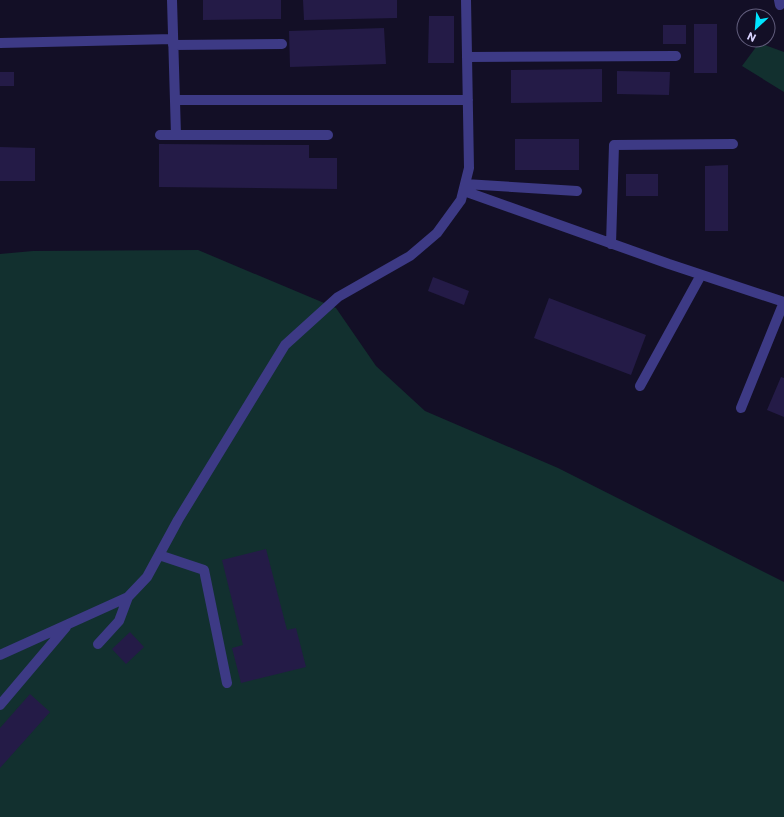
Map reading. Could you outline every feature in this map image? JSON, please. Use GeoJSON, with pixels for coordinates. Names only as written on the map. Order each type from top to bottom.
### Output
{"type":"FeatureCollection","features":[{"type":"Feature","properties":{"kind":"street"},"geometry":{"type":"LineString","coordinates":[[172,0],[176,136]]}},
{"type":"Feature","properties":{"kind":"street"},"geometry":{"type":"LineString","coordinates":[[98,644],[119,621],[128,597],[146,577],[178,520],[285,345],[338,297],[410,256],[437,233],[461,200],[469,168],[466,0]]}},
{"type":"Feature","properties":{"kind":"street"},"geometry":{"type":"LineString","coordinates":[[0,43],[173,42],[282,44]]}},
{"type":"Feature","properties":{"kind":"street"},"geometry":{"type":"LineString","coordinates":[[467,57],[676,56]]}},
{"type":"Feature","properties":{"kind":"street"},"geometry":{"type":"LineString","coordinates":[[175,100],[468,100]]}},
{"type":"Feature","properties":{"kind":"street"},"geometry":{"type":"LineString","coordinates":[[160,135],[328,136]]}},
{"type":"Feature","properties":{"kind":"street"},"geometry":{"type":"LineString","coordinates":[[611,244],[614,145],[733,144]]}},
{"type":"Feature","properties":{"kind":"street"},"geometry":{"type":"LineString","coordinates":[[464,188],[577,191]]}},
{"type":"Feature","properties":{"kind":"street"},"geometry":{"type":"LineString","coordinates":[[464,188],[611,244],[784,302],[741,408]]}},
{"type":"Feature","properties":{"kind":"street"},"geometry":{"type":"LineString","coordinates":[[640,386],[701,275]]}},
{"type":"Feature","properties":{"kind":"street"},"geometry":{"type":"LineString","coordinates":[[159,555],[204,570],[226,683]]}},
{"type":"Feature","properties":{"kind":"street"},"geometry":{"type":"LineString","coordinates":[[0,655],[128,597]]}},
{"type":"Feature","properties":{"kind":"street"},"geometry":{"type":"LineString","coordinates":[[0,705],[68,624]]}},
{"type":"Feature","properties":{"kind":"green space"},"geometry":{"type":"Polygon","coordinates":[[[755,48],[773,48],[784,52],[784,92],[742,66],[755,48]]]}},
{"type":"Feature","properties":{"kind":"green space"},"geometry":{"type":"Polygon","coordinates":[[[198,250],[336,308],[376,366],[425,411],[558,468],[784,582],[784,817],[0,817],[0,254],[33,251],[198,250]]]}},
{"type":"Feature","properties":{"kind":"building"},"geometry":{"type":"Polygon","coordinates":[[[203,0],[281,0],[281,19],[203,20],[203,0]]]}},
{"type":"Feature","properties":{"kind":"building"},"geometry":{"type":"Polygon","coordinates":[[[303,0],[397,0],[397,18],[304,20],[303,0]]]}},
{"type":"Feature","properties":{"kind":"building"},"geometry":{"type":"Polygon","coordinates":[[[429,16],[454,16],[454,63],[428,63],[429,16]]]}},
{"type":"Feature","properties":{"kind":"building"},"geometry":{"type":"Polygon","coordinates":[[[694,24],[717,24],[717,73],[694,73],[694,24]]]}},
{"type":"Feature","properties":{"kind":"building"},"geometry":{"type":"Polygon","coordinates":[[[663,25],[686,25],[686,44],[663,44],[663,25]]]}},
{"type":"Feature","properties":{"kind":"building"},"geometry":{"type":"Polygon","coordinates":[[[384,28],[386,64],[290,67],[289,31],[384,28]]]}},
{"type":"Feature","properties":{"kind":"building"},"geometry":{"type":"Polygon","coordinates":[[[602,69],[602,102],[511,103],[511,70],[602,69]]]}},
{"type":"Feature","properties":{"kind":"building"},"geometry":{"type":"Polygon","coordinates":[[[617,71],[670,72],[669,95],[617,94],[617,71]]]}},
{"type":"Feature","properties":{"kind":"building"},"geometry":{"type":"Polygon","coordinates":[[[0,72],[14,72],[14,86],[0,86],[0,72]]]}},
{"type":"Feature","properties":{"kind":"building"},"geometry":{"type":"Polygon","coordinates":[[[515,139],[579,139],[579,170],[515,170],[515,139]]]}},
{"type":"Feature","properties":{"kind":"building"},"geometry":{"type":"Polygon","coordinates":[[[159,144],[309,145],[309,158],[337,158],[337,189],[159,187],[159,144]]]}},
{"type":"Feature","properties":{"kind":"building"},"geometry":{"type":"Polygon","coordinates":[[[0,147],[35,148],[35,181],[0,181],[0,147]]]}},
{"type":"Feature","properties":{"kind":"building"},"geometry":{"type":"Polygon","coordinates":[[[728,165],[728,231],[705,231],[705,166],[728,165]]]}},
{"type":"Feature","properties":{"kind":"building"},"geometry":{"type":"Polygon","coordinates":[[[626,174],[658,174],[658,196],[626,196],[626,174]]]}},
{"type":"Feature","properties":{"kind":"building"},"geometry":{"type":"Polygon","coordinates":[[[433,277],[469,291],[464,305],[428,291],[433,277]]]}},
{"type":"Feature","properties":{"kind":"building"},"geometry":{"type":"Polygon","coordinates":[[[549,298],[646,335],[631,375],[534,338],[549,298]]]}},
{"type":"Feature","properties":{"kind":"building"},"geometry":{"type":"Polygon","coordinates":[[[781,377],[784,378],[784,417],[767,410],[781,377]]]}},
{"type":"Feature","properties":{"kind":"building"},"geometry":{"type":"Polygon","coordinates":[[[266,549],[287,630],[296,628],[306,667],[241,683],[232,648],[243,645],[222,560],[266,549]]]}},
{"type":"Feature","properties":{"kind":"building"},"geometry":{"type":"Polygon","coordinates":[[[130,632],[144,647],[126,664],[112,649],[130,632]]]}},
{"type":"Feature","properties":{"kind":"building"},"geometry":{"type":"Polygon","coordinates":[[[30,694],[50,712],[0,768],[0,728],[30,694]]]}}]}
